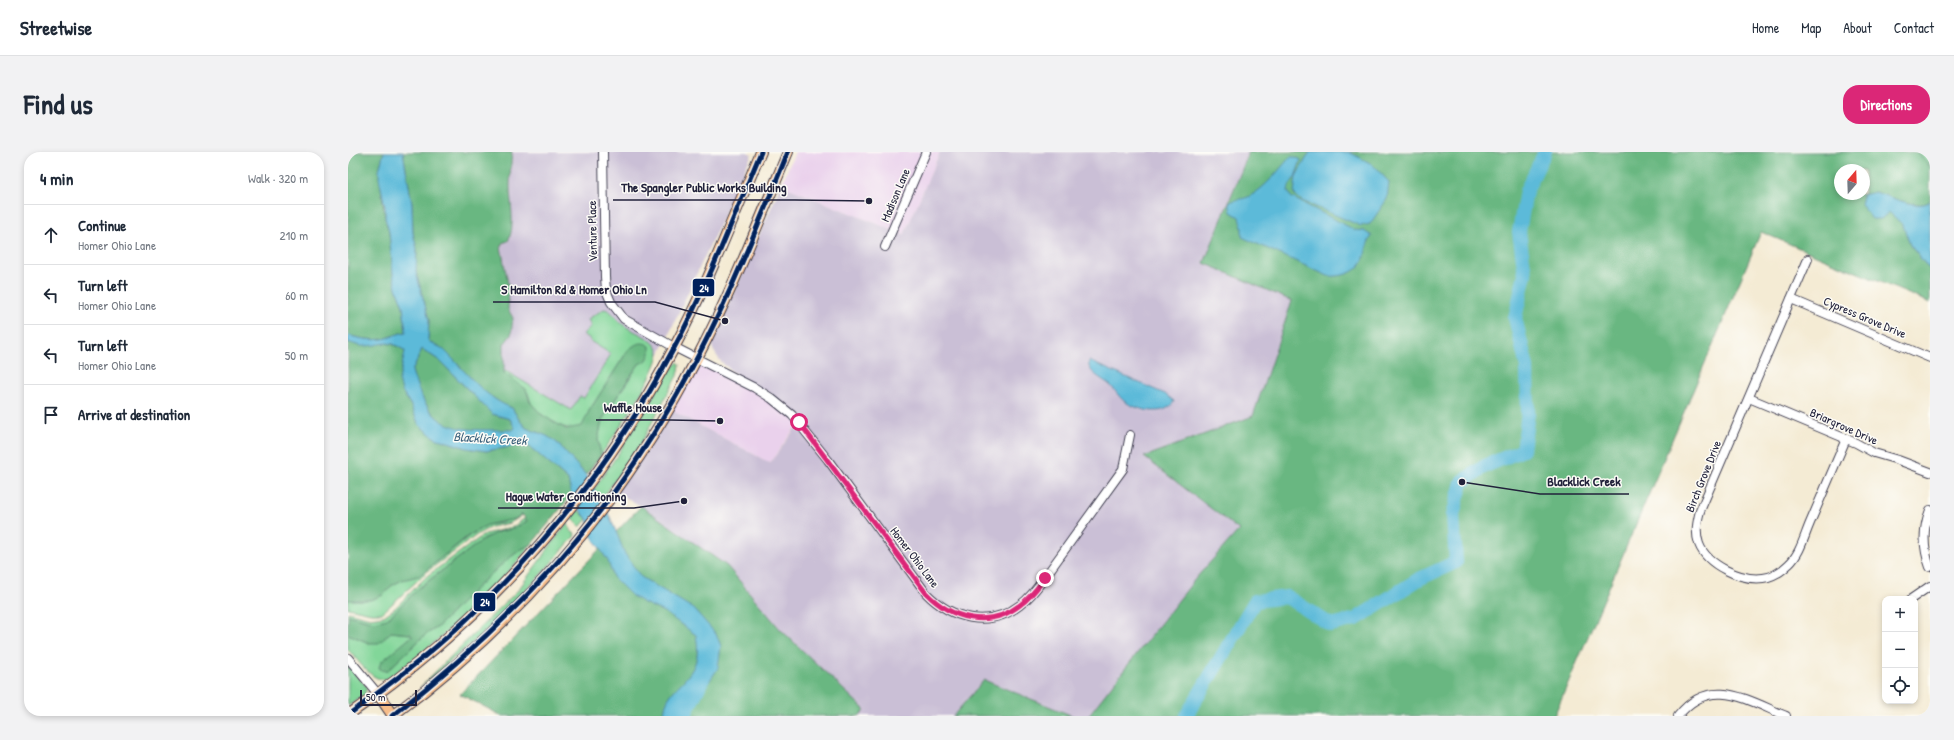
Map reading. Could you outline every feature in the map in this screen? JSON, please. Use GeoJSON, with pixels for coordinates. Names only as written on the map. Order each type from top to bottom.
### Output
{"type":"FeatureCollection","features":[{"type":"Feature","properties":{"kind":"main road"},"geometry":{"type":"LineString","coordinates":[[348,715],[411,669],[467,622],[515,573],[563,518],[599,471],[640,409],[674,347],[761,152]]}},
{"type":"Feature","properties":{"kind":"main road"},"geometry":{"type":"LineString","coordinates":[[378,694],[392,716],[455,666],[488,636],[526,599],[580,539],[615,492],[663,419],[697,358],[720,311],[788,152]]}},
{"type":"Feature","properties":{"kind":"street","name":"Venture Place"},"geometry":{"type":"LineString","coordinates":[[602,152],[606,290],[614,306],[624,319],[674,347]]}},
{"type":"Feature","properties":{"kind":"street","name":"Madison Lane"},"geometry":{"type":"LineString","coordinates":[[885,247],[926,152]]}},
{"type":"Feature","properties":{"kind":"street","name":"Birch Grove Drive"},"geometry":{"type":"LineString","coordinates":[[1808,259],[1697,522],[1699,544],[1705,554],[1713,562],[1751,578],[1773,576],[1784,570],[1798,552],[1846,439]]}},
{"type":"Feature","properties":{"kind":"street","name":"Cypress Grove Drive"},"geometry":{"type":"LineString","coordinates":[[1792,299],[1930,358]]}},
{"type":"Feature","properties":{"kind":"street","name":"Homer Ohio Lane"},"geometry":{"type":"LineString","coordinates":[[674,347],[755,388],[771,398],[792,415],[828,460],[926,593],[943,609],[965,618],[982,619],[1004,614],[1020,606],[1033,594],[1122,469],[1130,435]]}},
{"type":"Feature","properties":{"kind":"street","name":"Briargrove Drive"},"geometry":{"type":"LineString","coordinates":[[1749,398],[1846,439],[1874,453],[1930,472]]}},
{"type":"Feature","properties":{"kind":"street"},"geometry":{"type":"LineString","coordinates":[[1930,510],[1925,528],[1924,542],[1930,567]]}},
{"type":"Feature","properties":{"kind":"street"},"geometry":{"type":"LineString","coordinates":[[1915,596],[1930,586]]}},
{"type":"Feature","properties":{"kind":"street"},"geometry":{"type":"LineString","coordinates":[[348,658],[378,694]]}},
{"type":"Feature","properties":{"kind":"street"},"geometry":{"type":"LineString","coordinates":[[1678,716],[1696,698],[1721,693],[1740,697],[1786,716]]}},
{"type":"Feature","properties":{"kind":"shaded area"},"geometry":{"type":"Polygon","coordinates":[[[512,152],[747,152],[752,154],[644,388],[626,418],[613,435],[504,370],[504,344],[513,318],[508,309],[509,289],[501,247],[512,223],[510,184],[512,152]]]}},
{"type":"Feature","properties":{"kind":"shaded area"},"geometry":{"type":"Polygon","coordinates":[[[795,152],[940,152],[904,235],[781,185],[795,152]]]}},
{"type":"Feature","properties":{"kind":"shaded area"},"geometry":{"type":"Polygon","coordinates":[[[940,152],[1249,152],[1204,263],[1292,301],[1253,416],[1144,457],[1239,530],[1196,578],[1088,716],[1073,716],[984,680],[953,716],[859,716],[864,710],[780,629],[727,566],[641,506],[615,492],[669,409],[770,463],[799,423],[721,362],[713,350],[712,344],[781,185],[904,235],[940,152]]]}},
{"type":"Feature","properties":{"kind":"shaded area"},"geometry":{"type":"Polygon","coordinates":[[[702,361],[746,383],[799,422],[770,463],[669,409],[702,361]]]}},
{"type":"Feature","properties":{"kind":"green space"},"geometry":{"type":"Polygon","coordinates":[[[348,152],[384,152],[379,170],[382,195],[385,218],[389,232],[393,274],[396,288],[403,306],[406,332],[399,333],[385,339],[358,338],[348,335],[348,152]]]}},
{"type":"Feature","properties":{"kind":"green space"},"geometry":{"type":"Polygon","coordinates":[[[403,152],[512,152],[510,186],[512,229],[508,241],[502,243],[501,247],[509,289],[508,309],[513,318],[511,335],[504,344],[504,373],[526,389],[530,402],[542,415],[566,429],[582,426],[589,411],[628,350],[641,343],[650,346],[650,354],[647,360],[639,364],[602,420],[598,440],[601,455],[586,475],[556,442],[546,436],[526,428],[512,408],[504,405],[484,392],[444,350],[432,345],[428,340],[429,320],[416,272],[417,249],[413,233],[412,204],[403,152]]]}},
{"type":"Feature","properties":{"kind":"green space"},"geometry":{"type":"Polygon","coordinates":[[[1249,152],[1917,152],[1930,167],[1930,201],[1925,204],[1912,204],[1875,192],[1889,212],[1904,225],[1910,245],[1930,270],[1930,303],[1761,232],[1554,716],[1088,716],[1196,578],[1239,530],[1144,457],[1253,416],[1292,301],[1204,263],[1249,152]]]}},
{"type":"Feature","properties":{"kind":"green space"},"geometry":{"type":"Polygon","coordinates":[[[1917,152],[1930,152],[1930,167],[1917,152]]]}},
{"type":"Feature","properties":{"kind":"green space"},"geometry":{"type":"Polygon","coordinates":[[[604,309],[626,326],[648,338],[659,352],[657,362],[644,388],[601,455],[598,440],[602,420],[639,364],[628,350],[589,411],[583,426],[571,429],[557,424],[543,416],[532,405],[526,390],[506,376],[504,370],[571,410],[580,396],[584,398],[611,354],[590,341],[590,339],[583,334],[591,326],[588,319],[604,309]]]}},
{"type":"Feature","properties":{"kind":"green space"},"geometry":{"type":"Polygon","coordinates":[[[348,342],[363,345],[384,343],[397,346],[405,351],[402,391],[410,404],[419,425],[435,438],[467,448],[486,451],[521,445],[530,447],[568,480],[571,492],[570,497],[531,545],[522,549],[497,568],[438,627],[425,635],[387,671],[381,670],[379,667],[381,662],[412,636],[411,634],[391,632],[379,643],[369,643],[348,634],[348,615],[374,622],[387,619],[419,588],[485,538],[498,532],[513,529],[527,521],[522,514],[515,519],[487,525],[468,536],[419,576],[402,580],[391,586],[383,595],[370,600],[348,600],[348,342]]]}},
{"type":"Feature","properties":{"kind":"green space"},"geometry":{"type":"Polygon","coordinates":[[[422,349],[440,361],[492,414],[510,419],[515,428],[513,430],[488,431],[461,430],[446,425],[434,415],[420,394],[412,371],[422,349]]]}},
{"type":"Feature","properties":{"kind":"green space"},"geometry":{"type":"Polygon","coordinates":[[[678,362],[680,364],[679,372],[640,445],[601,500],[594,489],[618,454],[666,375],[678,362]]]}},
{"type":"Feature","properties":{"kind":"green space"},"geometry":{"type":"Polygon","coordinates":[[[641,506],[727,566],[780,629],[865,710],[859,716],[502,716],[460,694],[641,506]]]}},
{"type":"Feature","properties":{"kind":"green space"},"geometry":{"type":"Polygon","coordinates":[[[578,510],[587,519],[580,527],[572,517],[578,510]]]}},
{"type":"Feature","properties":{"kind":"green space"},"geometry":{"type":"Polygon","coordinates":[[[522,514],[523,515],[510,523],[491,527],[478,534],[429,570],[382,613],[371,613],[348,608],[348,600],[370,600],[383,595],[391,586],[402,580],[420,575],[469,536],[487,525],[501,523],[522,514]]]}},
{"type":"Feature","properties":{"kind":"green space"},"geometry":{"type":"Polygon","coordinates":[[[525,518],[527,521],[513,529],[498,532],[485,538],[419,588],[387,620],[374,622],[348,615],[348,612],[370,618],[384,616],[395,608],[427,576],[485,534],[513,527],[525,518]]]}},
{"type":"Feature","properties":{"kind":"green space"},"geometry":{"type":"Polygon","coordinates":[[[567,523],[570,530],[575,534],[574,537],[535,581],[487,630],[420,687],[518,590],[567,523]]]}},
{"type":"Feature","properties":{"kind":"green space"},"geometry":{"type":"Polygon","coordinates":[[[531,545],[500,580],[464,616],[426,650],[388,678],[382,679],[371,675],[348,650],[348,634],[369,643],[390,632],[411,634],[412,636],[379,667],[381,670],[387,671],[425,635],[438,627],[497,568],[522,549],[531,545]]]}},
{"type":"Feature","properties":{"kind":"green space"},"geometry":{"type":"Polygon","coordinates":[[[348,666],[367,687],[364,696],[348,706],[348,666]]]}},
{"type":"Feature","properties":{"kind":"green space"},"geometry":{"type":"Polygon","coordinates":[[[984,680],[1073,716],[953,716],[984,680]]]}},
{"type":"Feature","properties":{"kind":"water"},"geometry":{"type":"Polygon","coordinates":[[[384,152],[403,152],[412,204],[413,233],[417,249],[416,272],[429,320],[428,340],[443,349],[483,390],[492,397],[512,408],[526,428],[547,436],[556,442],[586,475],[610,517],[625,554],[641,577],[694,609],[716,634],[721,646],[718,668],[705,688],[692,697],[685,705],[681,716],[664,716],[666,704],[670,695],[690,672],[695,663],[697,651],[696,635],[664,612],[632,596],[613,577],[608,561],[591,535],[587,519],[570,497],[571,492],[568,480],[530,447],[521,445],[486,451],[467,448],[435,438],[419,425],[410,404],[402,391],[399,380],[405,351],[390,343],[364,346],[348,342],[348,335],[374,340],[385,339],[399,333],[406,332],[403,306],[396,288],[393,274],[389,232],[385,218],[385,207],[379,178],[379,170],[384,152]],[[422,349],[412,371],[428,408],[437,418],[448,424],[461,428],[476,430],[513,430],[515,428],[510,419],[492,414],[440,361],[422,349]]]}},
{"type":"Feature","properties":{"kind":"water"},"geometry":{"type":"Polygon","coordinates":[[[1310,152],[1349,152],[1372,164],[1389,182],[1387,199],[1370,224],[1361,226],[1302,201],[1294,194],[1296,176],[1310,152]]]}},
{"type":"Feature","properties":{"kind":"water"},"geometry":{"type":"Polygon","coordinates":[[[1290,157],[1296,157],[1301,160],[1295,177],[1289,186],[1288,191],[1291,197],[1355,230],[1364,231],[1372,236],[1362,262],[1351,272],[1337,276],[1328,276],[1242,237],[1242,228],[1239,217],[1231,212],[1229,203],[1256,193],[1272,178],[1290,157]]]}},
{"type":"Feature","properties":{"kind":"water"},"geometry":{"type":"Polygon","coordinates":[[[1875,192],[1912,204],[1925,204],[1930,201],[1930,270],[1910,245],[1903,225],[1889,212],[1881,219],[1872,219],[1861,204],[1862,200],[1870,200],[1870,193],[1875,192]]]}},
{"type":"Feature","properties":{"kind":"water"},"geometry":{"type":"Polygon","coordinates":[[[1089,361],[1165,394],[1174,401],[1170,406],[1158,411],[1150,411],[1129,404],[1122,399],[1110,385],[1092,372],[1089,361]]]}},
{"type":"Feature","properties":{"kind":"waterway","name":"Blacklick Creek"},"geometry":{"type":"LineString","coordinates":[[1186,716],[1255,601],[1287,597],[1331,625],[1356,619],[1419,579],[1456,562],[1453,515],[1462,482],[1485,466],[1523,450],[1528,413],[1527,367],[1515,318],[1525,274],[1519,232],[1526,191],[1545,152]]}},
{"type":"Feature","properties":{"kind":"waterway","name":"Blacklick Creek"},"geometry":{"type":"LineString","coordinates":[[684,716],[703,679]]}},
{"type":"Feature","properties":{"kind":"transit line","name":"24"},"geometry":{"type":"LineString","coordinates":[[348,715],[422,658],[480,606],[544,539],[601,466],[627,428],[674,348],[720,251],[761,152]]}},
{"type":"Feature","properties":{"kind":"transit line","name":"24"},"geometry":{"type":"LineString","coordinates":[[392,716],[433,683],[510,613],[579,538],[640,455],[686,379],[718,316],[788,152]]}},
{"type":"Feature","properties":{"kind":"place","name":"The Spangler Public Works Building"},"geometry":{"type":"Point","coordinates":[869,201]}},
{"type":"Feature","properties":{"kind":"place","name":"S Hamilton Rd & Homer Ohio Ln"},"geometry":{"type":"Point","coordinates":[725,321]}},
{"type":"Feature","properties":{"kind":"place","name":"Waffle House"},"geometry":{"type":"Point","coordinates":[720,421]}},
{"type":"Feature","properties":{"kind":"place","name":"Blacklick Creek"},"geometry":{"type":"Point","coordinates":[1462,482]}},
{"type":"Feature","properties":{"kind":"place","name":"Hague Water Conditioning"},"geometry":{"type":"Point","coordinates":[684,501]}},
{"type":"Feature","properties":{"kind":"route"},"geometry":{"type":"LineString","coordinates":[[799,422],[926,593],[943,609],[965,618],[982,619],[998,616],[1020,606],[1033,594],[1045,578]]}}]}
